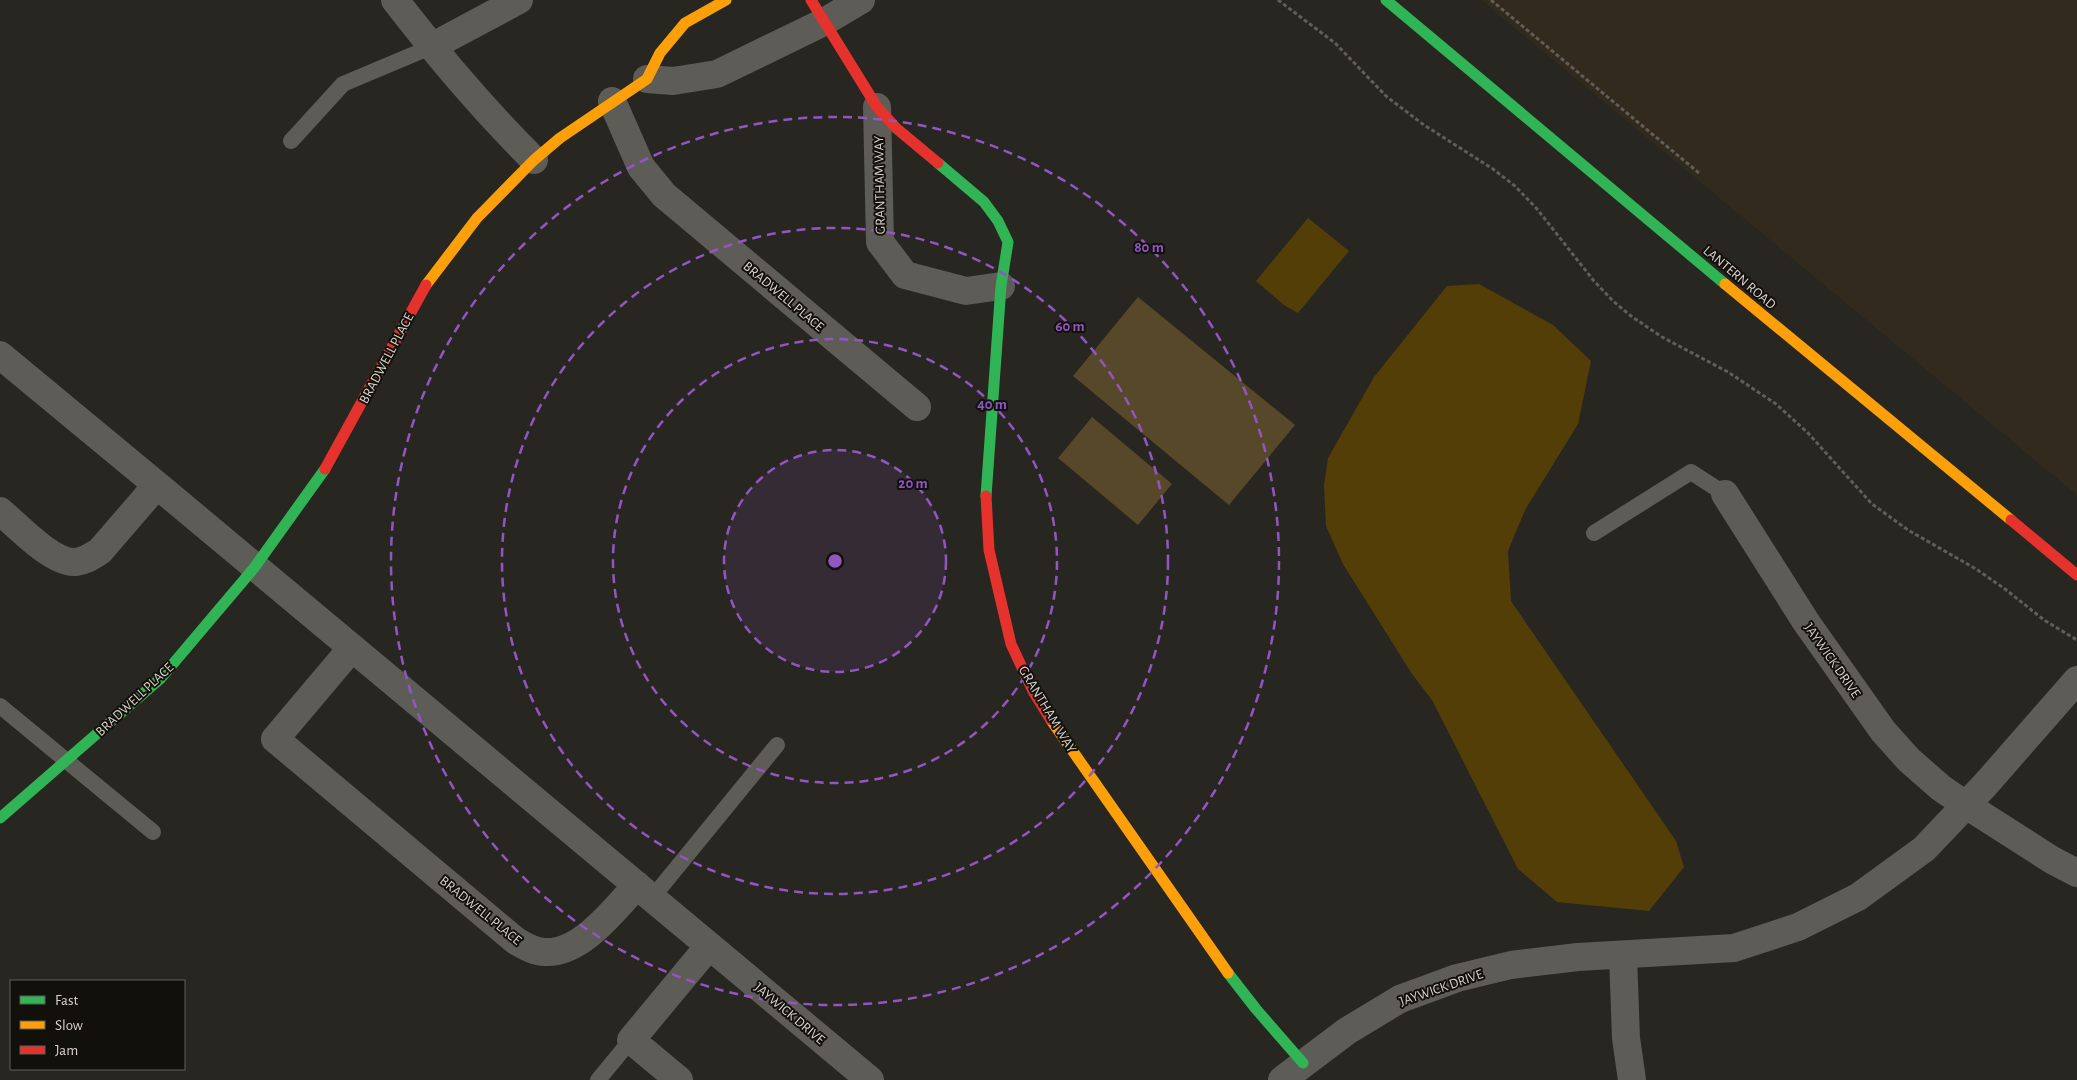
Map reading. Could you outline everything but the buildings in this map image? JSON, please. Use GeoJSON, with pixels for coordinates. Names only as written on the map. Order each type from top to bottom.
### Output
{"type":"FeatureCollection","features":[{"type":"Feature","properties":{"kind":"street"},"geometry":{"type":"LineString","coordinates":[[395,0],[431,48],[497,123],[534,160]]}},
{"type":"Feature","properties":{"kind":"street"},"geometry":{"type":"LineString","coordinates":[[431,48],[520,0]]}},
{"type":"Feature","properties":{"kind":"street"},"geometry":{"type":"LineString","coordinates":[[726,0],[685,23],[660,53],[647,79],[673,81],[717,74],[817,11],[861,0]]}},
{"type":"Feature","properties":{"kind":"street","name":"LANTERN ROAD"},"geometry":{"type":"LineString","coordinates":[[1386,0],[1667,236],[2077,575]]}},
{"type":"Feature","properties":{"kind":"street","name":"GRANTHAM WAY"},"geometry":{"type":"LineString","coordinates":[[817,11],[877,107],[896,128],[984,202],[998,221],[1008,242],[1002,286],[985,486],[989,550],[1011,644],[1033,691],[1068,746],[1228,973],[1256,1010],[1303,1063]]}},
{"type":"Feature","properties":{"kind":"street","name":"BRADWELL PLACE"},"geometry":{"type":"LineString","coordinates":[[0,818],[161,678],[254,568],[326,468],[429,280],[478,218],[534,160],[560,138],[647,79]]}},
{"type":"Feature","properties":{"kind":"street","name":"BRADWELL PLACE"},"geometry":{"type":"LineString","coordinates":[[612,101],[641,167],[664,195],[917,407]]}},
{"type":"Feature","properties":{"kind":"street","name":"GRANTHAM WAY"},"geometry":{"type":"LineString","coordinates":[[877,107],[880,242],[905,275],[966,291],[1002,286]]}},
{"type":"Feature","properties":{"kind":"street"},"geometry":{"type":"LineString","coordinates":[[0,355],[644,892]]}},
{"type":"Feature","properties":{"kind":"street"},"geometry":{"type":"LineString","coordinates":[[0,511],[59,559],[75,562],[100,552],[157,486]]}},
{"type":"Feature","properties":{"kind":"street","name":"JAYWICK DRIVE"},"geometry":{"type":"LineString","coordinates":[[1725,494],[1806,622],[1883,731],[1908,760],[1941,788],[1966,805],[2052,860],[2077,873]]}},
{"type":"Feature","properties":{"kind":"street","name":"BRADWELL PLACE"},"geometry":{"type":"LineString","coordinates":[[351,649],[275,738],[509,934],[532,950],[545,952],[563,950],[581,940],[644,892]]}},
{"type":"Feature","properties":{"kind":"street","name":"JAYWICK DRIVE"},"geometry":{"type":"LineString","coordinates":[[1282,1080],[1347,1031],[1400,999],[1457,978],[1512,965],[1578,957],[1623,956],[1734,948],[1798,927],[1858,897],[1924,848],[1966,805],[2077,680]]}},
{"type":"Feature","properties":{"kind":"street","name":"JAYWICK DRIVE"},"geometry":{"type":"LineString","coordinates":[[644,892],[870,1080]]}},
{"type":"Feature","properties":{"kind":"street"},"geometry":{"type":"LineString","coordinates":[[679,1080],[631,1040],[709,946]]}},
{"type":"Feature","properties":{"kind":"street"},"geometry":{"type":"LineString","coordinates":[[1623,956],[1626,1038],[1632,1080]]}},
{"type":"Feature","properties":{"kind":"lane"},"geometry":{"type":"LineString","coordinates":[[291,141],[343,84],[431,48]]}},
{"type":"Feature","properties":{"kind":"lane"},"geometry":{"type":"LineString","coordinates":[[1594,533],[1691,472],[1725,494]]}},
{"type":"Feature","properties":{"kind":"lane"},"geometry":{"type":"LineString","coordinates":[[0,706],[153,832]]}},
{"type":"Feature","properties":{"kind":"lane"},"geometry":{"type":"LineString","coordinates":[[644,892],[777,745]]}},
{"type":"Feature","properties":{"kind":"lane"},"geometry":{"type":"LineString","coordinates":[[598,1080],[631,1040]]}},
{"type":"Feature","properties":{"kind":"path"},"geometry":{"type":"LineString","coordinates":[[1278,0],[1335,43],[1387,97],[1424,125],[1493,168],[1515,186],[1537,209],[1594,281],[1619,306],[1656,333],[1728,372],[1776,404],[1808,433],[1872,504],[1908,530],[1991,579],[2044,620],[2077,640]]}},
{"type":"Feature","properties":{"kind":"path"},"geometry":{"type":"LineString","coordinates":[[1491,0],[1699,173]]}},
{"type":"Feature","properties":{"kind":"shaded area"},"geometry":{"type":"Polygon","coordinates":[[[1481,0],[2077,0],[2077,495],[1481,0]]]}},
{"type":"Feature","properties":{"kind":"shaded area"},"geometry":{"type":"Polygon","coordinates":[[[1308,218],[1349,251],[1298,313],[1284,305],[1256,281],[1308,218]]]}},
{"type":"Feature","properties":{"kind":"shaded area"},"geometry":{"type":"Polygon","coordinates":[[[1479,284],[1553,325],[1591,361],[1578,424],[1525,510],[1508,551],[1511,601],[1676,841],[1684,867],[1649,911],[1557,902],[1518,869],[1432,700],[1412,674],[1343,564],[1326,526],[1324,485],[1328,458],[1374,377],[1447,286],[1479,284]]]}},
{"type":"Feature","properties":{"kind":"shaded area"},"geometry":{"type":"Polygon","coordinates":[[[1138,297],[1295,425],[1229,505],[1073,376],[1138,297]]]}},
{"type":"Feature","properties":{"kind":"shaded area"},"geometry":{"type":"Polygon","coordinates":[[[1092,417],[1172,484],[1138,525],[1058,458],[1092,417]]]}},
{"type":"Feature","properties":{"kind":"traffic: fast"},"geometry":{"type":"LineString","coordinates":[[1386,0],[1725,284]]}},
{"type":"Feature","properties":{"kind":"traffic: fast"},"geometry":{"type":"LineString","coordinates":[[938,163],[984,202],[998,221],[1008,242],[1001,286],[986,496]]}},
{"type":"Feature","properties":{"kind":"traffic: fast"},"geometry":{"type":"LineString","coordinates":[[0,818],[161,678],[254,568],[325,469]]}},
{"type":"Feature","properties":{"kind":"traffic: fast"},"geometry":{"type":"LineString","coordinates":[[1228,973],[1256,1009],[1303,1063]]}},
{"type":"Feature","properties":{"kind":"traffic: slow"},"geometry":{"type":"LineString","coordinates":[[426,285],[477,218],[534,160],[560,138],[647,79],[660,53],[685,23],[726,0]]}},
{"type":"Feature","properties":{"kind":"traffic: slow"},"geometry":{"type":"LineString","coordinates":[[1725,284],[2011,520]]}},
{"type":"Feature","properties":{"kind":"traffic: slow"},"geometry":{"type":"LineString","coordinates":[[1051,720],[1228,973]]}},
{"type":"Feature","properties":{"kind":"traffic: jam"},"geometry":{"type":"LineString","coordinates":[[811,0],[877,107],[896,128],[938,163]]}},
{"type":"Feature","properties":{"kind":"traffic: jam"},"geometry":{"type":"LineString","coordinates":[[325,469],[426,285]]}},
{"type":"Feature","properties":{"kind":"traffic: jam"},"geometry":{"type":"LineString","coordinates":[[986,496],[989,550],[1011,644],[1033,691],[1051,720]]}},
{"type":"Feature","properties":{"kind":"traffic: jam"},"geometry":{"type":"LineString","coordinates":[[2011,520],[2077,575]]}}]}
